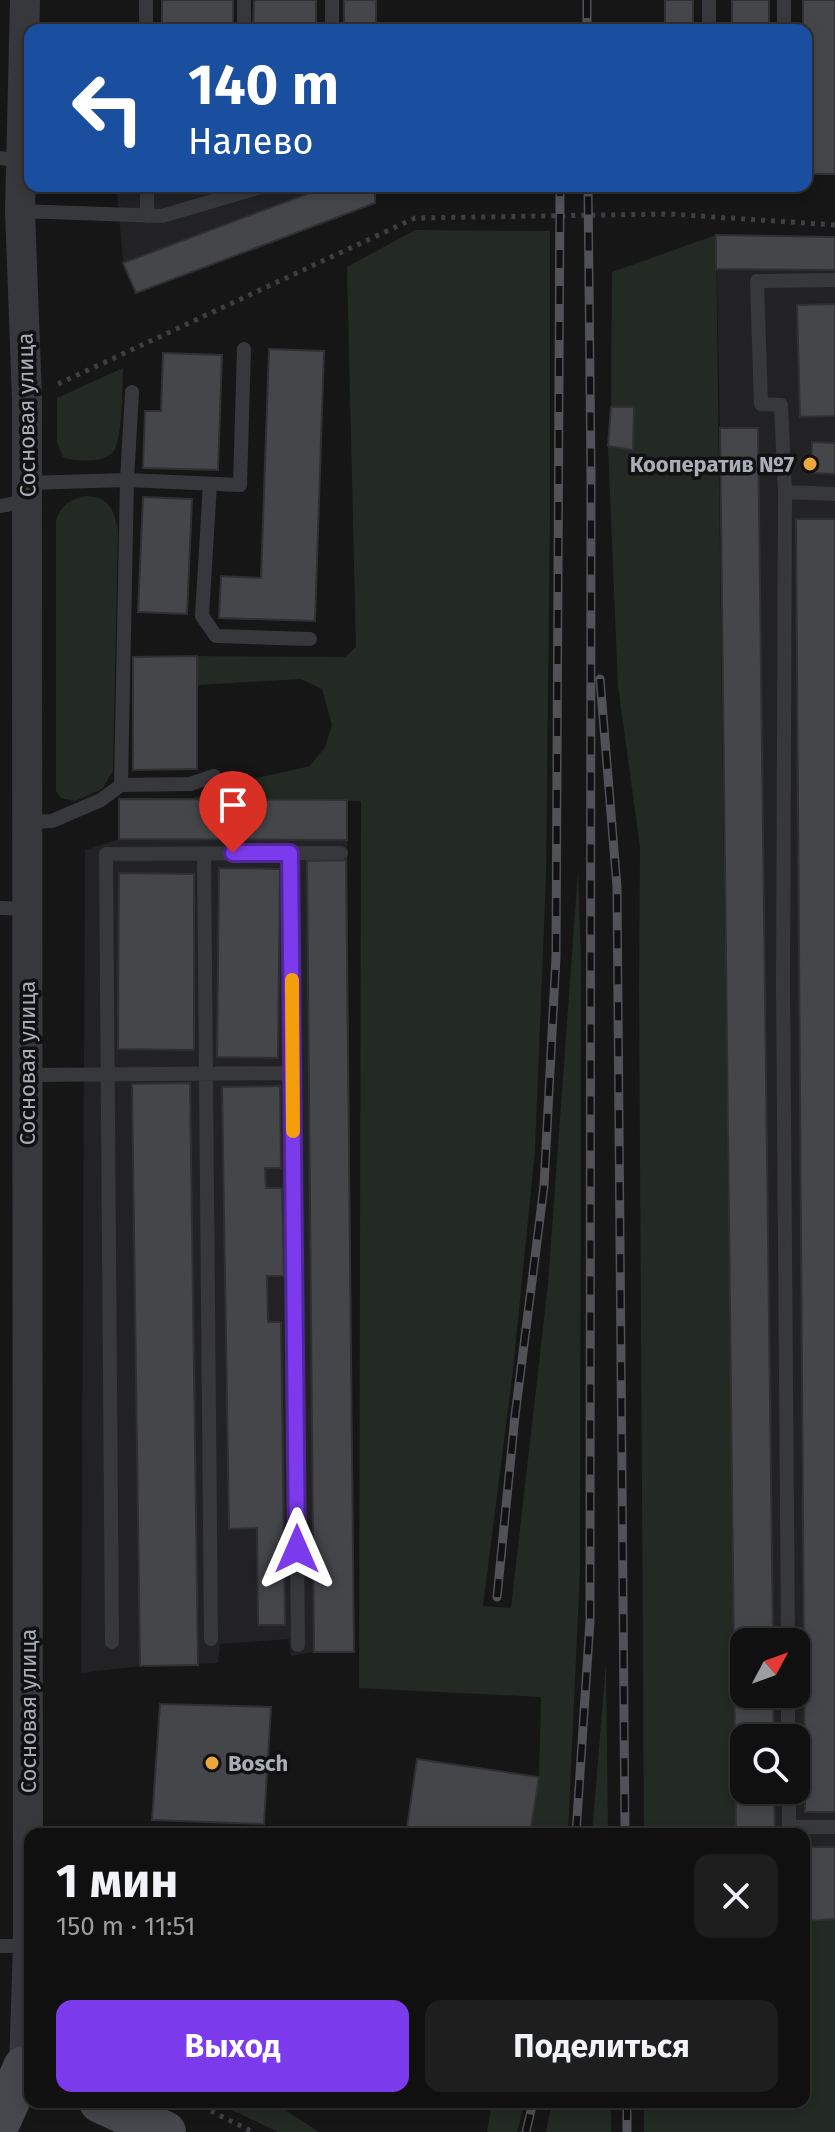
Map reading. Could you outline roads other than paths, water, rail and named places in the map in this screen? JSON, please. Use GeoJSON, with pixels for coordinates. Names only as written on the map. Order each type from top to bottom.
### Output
{"type":"FeatureCollection","features":[{"type":"Feature","properties":{"kind":"street","name":"Сосновая улица"},"geometry":{"type":"LineString","coordinates":[[24,2040],[14,1946],[27,1075],[14,909],[27,822],[18,497],[27,399],[20,211],[10,159],[25,0]]}},
{"type":"Feature","properties":{"kind":"street","name":"Сосновая улица"},"geometry":{"type":"LineString","coordinates":[[0,2121],[24,2074]]}},
{"type":"Feature","properties":{"kind":"street"},"geometry":{"type":"LineString","coordinates":[[113,2108],[165,2132]]}},
{"type":"Feature","properties":{"kind":"lane"},"geometry":{"type":"LineString","coordinates":[[146,0],[146,24]]}},
{"type":"Feature","properties":{"kind":"lane"},"geometry":{"type":"LineString","coordinates":[[244,0],[244,24]]}},
{"type":"Feature","properties":{"kind":"lane"},"geometry":{"type":"LineString","coordinates":[[332,0],[332,24]]}},
{"type":"Feature","properties":{"kind":"lane"},"geometry":{"type":"LineString","coordinates":[[709,0],[709,24]]}},
{"type":"Feature","properties":{"kind":"lane"},"geometry":{"type":"LineString","coordinates":[[784,0],[784,24]]}},
{"type":"Feature","properties":{"kind":"lane"},"geometry":{"type":"LineString","coordinates":[[147,192],[147,216]]}},
{"type":"Feature","properties":{"kind":"lane"},"geometry":{"type":"LineString","coordinates":[[20,211],[162,216],[234,192]]}},
{"type":"Feature","properties":{"kind":"lane"},"geometry":{"type":"LineString","coordinates":[[788,1628],[783,1000],[785,492],[781,405],[761,404],[757,281],[835,280]]}},
{"type":"Feature","properties":{"kind":"lane"},"geometry":{"type":"LineString","coordinates":[[18,497],[127,480],[240,485],[244,349]]}},
{"type":"Feature","properties":{"kind":"lane"},"geometry":{"type":"LineString","coordinates":[[121,785],[127,480],[132,392]]}},
{"type":"Feature","properties":{"kind":"lane"},"geometry":{"type":"LineString","coordinates":[[210,484],[202,616],[216,636],[310,639]]}},
{"type":"Feature","properties":{"kind":"lane"},"geometry":{"type":"LineString","coordinates":[[785,492],[835,494]]}},
{"type":"Feature","properties":{"kind":"lane"},"geometry":{"type":"LineString","coordinates":[[27,822],[52,821],[101,800],[121,785],[190,784],[214,776]]}},
{"type":"Feature","properties":{"kind":"lane"},"geometry":{"type":"LineString","coordinates":[[290,853],[298,1645]]}},
{"type":"Feature","properties":{"kind":"lane"},"geometry":{"type":"LineString","coordinates":[[112,1642],[106,854],[341,853]]}},
{"type":"Feature","properties":{"kind":"lane"},"geometry":{"type":"LineString","coordinates":[[204,854],[211,1639]]}},
{"type":"Feature","properties":{"kind":"lane"},"geometry":{"type":"LineString","coordinates":[[27,1075],[293,1073]]}},
{"type":"Feature","properties":{"kind":"lane"},"geometry":{"type":"LineString","coordinates":[[789,1804],[789,1828]]}},
{"type":"Feature","properties":{"kind":"lane"},"geometry":{"type":"LineString","coordinates":[[810,1829],[835,1827]]}},
{"type":"Feature","properties":{"kind":"railway"},"geometry":{"type":"LineString","coordinates":[[587,0],[587,24]]}},
{"type":"Feature","properties":{"kind":"railway"},"geometry":{"type":"LineString","coordinates":[[497,1597],[515,1416],[544,1186],[556,957],[560,192]]}},
{"type":"Feature","properties":{"kind":"railway"},"geometry":{"type":"LineString","coordinates":[[576,1828],[590,1621],[591,474],[588,192]]}},
{"type":"Feature","properties":{"kind":"railway"},"geometry":{"type":"LineString","coordinates":[[600,679],[617,887],[625,1828]]}},
{"type":"Feature","properties":{"kind":"railway"},"geometry":{"type":"LineString","coordinates":[[526,2132],[532,2108]]}},
{"type":"Feature","properties":{"kind":"railway"},"geometry":{"type":"LineString","coordinates":[[627,2108],[627,2132]]}},
{"type":"Feature","properties":{"kind":"place","name":"Кооператив №7"},"geometry":{"type":"Point","coordinates":[810,464]}},
{"type":"Feature","properties":{"kind":"place","name":"Bosch"},"geometry":{"type":"Point","coordinates":[212,1763]}}]}
